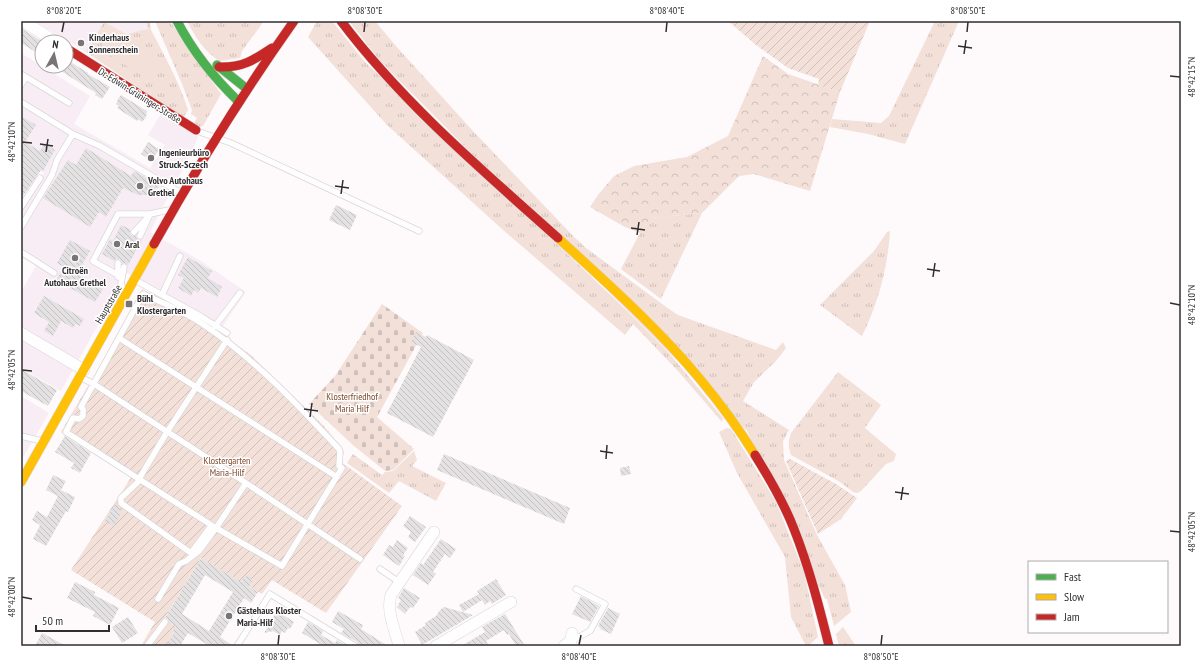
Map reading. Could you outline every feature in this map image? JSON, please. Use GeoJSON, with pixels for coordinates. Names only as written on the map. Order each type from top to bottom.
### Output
{"type":"FeatureCollection","features":[{"type":"Feature","properties":{"kind":"main road"},"geometry":{"type":"LineString","coordinates":[[177,21],[185,37],[196,53],[222,86],[239,102]]}},
{"type":"Feature","properties":{"kind":"main road","name":"Hauptstraße"},"geometry":{"type":"LineString","coordinates":[[21,482],[182,194],[232,112],[294,21]]}},
{"type":"Feature","properties":{"kind":"main road"},"geometry":{"type":"LineString","coordinates":[[341,21],[369,57],[434,125],[627,302],[670,345],[699,377],[732,420],[757,457],[777,491],[799,539],[808,564],[819,600],[829,646]]}},
{"type":"Feature","properties":{"kind":"main road"},"geometry":{"type":"LineString","coordinates":[[219,67],[230,68],[242,66],[278,44]]}},
{"type":"Feature","properties":{"kind":"main road","name":"Dr.-Edwin-Grüninger-Straße"},"geometry":{"type":"LineString","coordinates":[[74,53],[196,130]]}},
{"type":"Feature","properties":{"kind":"main road"},"geometry":{"type":"LineString","coordinates":[[196,53],[219,67],[247,89]]}},
{"type":"Feature","properties":{"kind":"street"},"geometry":{"type":"LineString","coordinates":[[23,21],[43,34]]}},
{"type":"Feature","properties":{"kind":"street"},"geometry":{"type":"LineString","coordinates":[[21,333],[82,373]]}},
{"type":"Feature","properties":{"kind":"street"},"geometry":{"type":"LineString","coordinates":[[399,646],[389,603],[391,595],[434,532]]}},
{"type":"Feature","properties":{"kind":"street"},"geometry":{"type":"LineString","coordinates":[[436,646],[511,602]]}},
{"type":"Feature","properties":{"kind":"lane"},"geometry":{"type":"LineString","coordinates":[[21,85],[23,75],[69,104]]}},
{"type":"Feature","properties":{"kind":"lane"},"geometry":{"type":"LineString","coordinates":[[21,102],[72,134],[100,146],[182,194]]}},
{"type":"Feature","properties":{"kind":"lane","name":"Dr.-Edwin-Grüninger-Straße"},"geometry":{"type":"LineString","coordinates":[[196,130],[216,137]]}},
{"type":"Feature","properties":{"kind":"lane"},"geometry":{"type":"LineString","coordinates":[[21,228],[52,175],[57,160],[72,134]]}},
{"type":"Feature","properties":{"kind":"lane"},"geometry":{"type":"LineString","coordinates":[[216,137],[419,231]]}},
{"type":"Feature","properties":{"kind":"lane"},"geometry":{"type":"LineString","coordinates":[[21,207],[40,178]]}},
{"type":"Feature","properties":{"kind":"lane"},"geometry":{"type":"LineString","coordinates":[[118,275],[93,261],[118,214],[150,214],[174,210]]}},
{"type":"Feature","properties":{"kind":"lane"},"geometry":{"type":"LineString","coordinates":[[134,232],[150,214]]}},
{"type":"Feature","properties":{"kind":"lane"},"geometry":{"type":"LineString","coordinates":[[140,236],[150,214]]}},
{"type":"Feature","properties":{"kind":"lane"},"geometry":{"type":"LineString","coordinates":[[21,252],[54,273]]}},
{"type":"Feature","properties":{"kind":"lane"},"geometry":{"type":"LineString","coordinates":[[162,295],[180,256]]}},
{"type":"Feature","properties":{"kind":"lane"},"geometry":{"type":"LineString","coordinates":[[118,263],[118,275],[125,296]]}},
{"type":"Feature","properties":{"kind":"lane"},"geometry":{"type":"LineString","coordinates":[[121,284],[124,267]]}},
{"type":"Feature","properties":{"kind":"lane"},"geometry":{"type":"LineString","coordinates":[[135,280],[202,317],[227,333]]}},
{"type":"Feature","properties":{"kind":"lane"},"geometry":{"type":"LineString","coordinates":[[215,326],[240,293]]}},
{"type":"Feature","properties":{"kind":"lane"},"geometry":{"type":"LineString","coordinates":[[143,294],[179,310],[227,340],[270,378],[339,448],[339,466],[343,465],[282,566],[213,527],[66,432],[74,418],[79,419],[84,416],[83,409],[81,407],[119,338],[143,294]]}},
{"type":"Feature","properties":{"kind":"lane"},"geometry":{"type":"LineString","coordinates":[[119,338],[337,477]]}},
{"type":"Feature","properties":{"kind":"lane"},"geometry":{"type":"LineString","coordinates":[[227,340],[167,432],[139,479],[121,498],[121,503],[191,553],[213,527],[246,483]]}},
{"type":"Feature","properties":{"kind":"lane"},"geometry":{"type":"LineString","coordinates":[[82,373],[94,384],[360,559]]}},
{"type":"Feature","properties":{"kind":"lane"},"geometry":{"type":"LineString","coordinates":[[21,436],[44,441]]}},
{"type":"Feature","properties":{"kind":"lane"},"geometry":{"type":"LineString","coordinates":[[158,599],[179,564],[186,561],[199,551],[213,527]]}},
{"type":"Feature","properties":{"kind":"lane"},"geometry":{"type":"LineString","coordinates":[[380,569],[399,582]]}},
{"type":"Feature","properties":{"kind":"lane"},"geometry":{"type":"LineString","coordinates":[[569,640],[590,631],[605,604],[576,588]]}},
{"type":"Feature","properties":{"kind":"lane"},"geometry":{"type":"LineString","coordinates":[[237,646],[270,594],[355,646]]}},
{"type":"Feature","properties":{"kind":"lane"},"geometry":{"type":"LineString","coordinates":[[147,646],[165,622]]}},
{"type":"Feature","properties":{"kind":"shaded area","name":"Kinderhaus Sonnenschein"},"geometry":{"type":"Polygon","coordinates":[[[34,21],[147,21],[150,29],[126,34],[86,52],[74,45],[74,34],[56,34],[34,21]]]}},
{"type":"Feature","properties":{"kind":"shaded area"},"geometry":{"type":"Polygon","coordinates":[[[21,53],[34,61],[34,74],[55,74],[90,96],[74,124],[150,168],[165,145],[148,135],[162,112],[198,137],[150,232],[201,261],[246,292],[222,327],[206,316],[127,273],[61,391],[21,368],[21,345],[29,331],[21,326],[21,292],[36,266],[21,257],[21,213],[44,173],[21,159],[21,53]]]}},
{"type":"Feature","properties":{"kind":"shaded area"},"geometry":{"type":"Polygon","coordinates":[[[21,396],[49,413],[21,461],[21,396]]]}},
{"type":"Feature","properties":{"kind":"green space"},"geometry":{"type":"Polygon","coordinates":[[[146,21],[149,21],[150,28],[171,68],[184,99],[188,110],[183,118],[86,52],[104,22],[126,34],[148,29],[146,21]]]}},
{"type":"Feature","properties":{"kind":"green space"},"geometry":{"type":"Polygon","coordinates":[[[155,21],[170,21],[221,94],[203,126],[200,127],[194,123],[197,118],[191,114],[192,110],[182,84],[155,21]]]}},
{"type":"Feature","properties":{"kind":"green space"},"geometry":{"type":"Polygon","coordinates":[[[187,21],[264,21],[242,51],[240,58],[219,61],[200,43],[187,21]]]}},
{"type":"Feature","properties":{"kind":"green space"},"geometry":{"type":"Polygon","coordinates":[[[317,21],[332,21],[365,62],[619,303],[669,353],[723,418],[722,422],[678,371],[633,324],[625,335],[502,229],[387,125],[308,37],[317,21]]]}},
{"type":"Feature","properties":{"kind":"green space"},"geometry":{"type":"Polygon","coordinates":[[[349,21],[375,21],[473,131],[586,248],[678,315],[776,350],[783,342],[786,348],[776,361],[754,382],[743,401],[789,430],[783,441],[784,460],[817,535],[845,585],[851,612],[834,626],[827,599],[825,599],[747,431],[380,61],[349,21]]]}},
{"type":"Feature","properties":{"kind":"green space"},"geometry":{"type":"Polygon","coordinates":[[[728,21],[870,21],[840,92],[818,85],[819,79],[788,68],[756,45],[728,21]]]}},
{"type":"Feature","properties":{"kind":"green space"},"geometry":{"type":"Polygon","coordinates":[[[935,21],[959,21],[905,144],[868,134],[830,127],[832,119],[881,123],[889,116],[935,21]]]}},
{"type":"Feature","properties":{"kind":"green space"},"geometry":{"type":"Polygon","coordinates":[[[113,28],[162,60],[149,80],[100,49],[113,28]]]}},
{"type":"Feature","properties":{"kind":"green space"},"geometry":{"type":"Polygon","coordinates":[[[763,56],[788,74],[840,92],[810,191],[754,174],[739,176],[702,213],[651,218],[640,233],[623,226],[590,207],[614,176],[634,166],[687,157],[728,136],[763,56]]]}},
{"type":"Feature","properties":{"kind":"green space"},"geometry":{"type":"Polygon","coordinates":[[[702,213],[661,299],[621,269],[640,233],[651,218],[702,213]]]}},
{"type":"Feature","properties":{"kind":"green space"},"geometry":{"type":"Polygon","coordinates":[[[890,231],[887,258],[881,285],[873,311],[862,336],[820,305],[874,251],[887,232],[890,231]]]}},
{"type":"Feature","properties":{"kind":"green space","name":"Klostergarten Maria-Hilf"},"geometry":{"type":"Polygon","coordinates":[[[142,289],[205,323],[251,355],[324,426],[344,452],[341,462],[402,506],[326,613],[272,580],[262,594],[249,587],[252,582],[247,576],[244,577],[241,582],[201,558],[164,619],[178,627],[172,632],[174,633],[166,646],[141,646],[155,622],[71,570],[132,476],[61,432],[88,386],[90,386],[142,289]]]}},
{"type":"Feature","properties":{"kind":"green space","name":"Klosterfriedhof Maria Hilf"},"geometry":{"type":"Polygon","coordinates":[[[382,304],[423,333],[377,417],[414,449],[393,470],[385,471],[354,446],[309,404],[335,376],[382,304]]]}},
{"type":"Feature","properties":{"kind":"green space"},"geometry":{"type":"Polygon","coordinates":[[[838,372],[881,405],[865,428],[896,454],[894,461],[886,464],[861,491],[857,493],[791,455],[789,446],[791,433],[838,372]]]}},
{"type":"Feature","properties":{"kind":"green space"},"geometry":{"type":"Polygon","coordinates":[[[727,428],[731,429],[776,502],[804,572],[818,637],[808,646],[806,646],[791,617],[785,557],[737,473],[719,432],[727,428]]]}},
{"type":"Feature","properties":{"kind":"green space"},"geometry":{"type":"Polygon","coordinates":[[[414,451],[417,460],[412,466],[446,483],[436,501],[399,481],[389,493],[347,463],[353,454],[382,475],[385,472],[393,471],[414,451]]]}},
{"type":"Feature","properties":{"kind":"green space"},"geometry":{"type":"Polygon","coordinates":[[[790,459],[836,484],[857,498],[841,519],[818,534],[786,461],[790,459]]]}},
{"type":"Feature","properties":{"kind":"green space"},"geometry":{"type":"Polygon","coordinates":[[[843,627],[856,646],[839,646],[836,634],[843,627]]]}},
{"type":"Feature","properties":{"kind":"building"},"geometry":{"type":"Polygon","coordinates":[[[21,28],[34,36],[34,51],[21,43],[21,28]]]}},
{"type":"Feature","properties":{"kind":"building"},"geometry":{"type":"Polygon","coordinates":[[[74,64],[110,87],[102,99],[95,95],[96,93],[66,74],[74,74],[74,64]]]}},
{"type":"Feature","properties":{"kind":"building"},"geometry":{"type":"Polygon","coordinates":[[[121,95],[147,111],[146,117],[142,122],[138,119],[137,121],[117,108],[119,106],[116,104],[121,95]]]}},
{"type":"Feature","properties":{"kind":"building"},"geometry":{"type":"Polygon","coordinates":[[[21,116],[36,125],[25,142],[40,151],[45,143],[55,150],[43,171],[41,170],[21,199],[21,116]]]}},
{"type":"Feature","properties":{"kind":"building"},"geometry":{"type":"Polygon","coordinates":[[[148,142],[159,149],[152,161],[141,154],[148,142]]]}},
{"type":"Feature","properties":{"kind":"building"},"geometry":{"type":"Polygon","coordinates":[[[86,148],[131,176],[134,171],[160,185],[154,191],[146,195],[138,195],[123,188],[106,217],[99,212],[90,227],[43,198],[68,160],[76,165],[86,148]]]}},
{"type":"Feature","properties":{"kind":"building"},"geometry":{"type":"Polygon","coordinates":[[[336,205],[357,215],[350,230],[329,220],[336,205]]]}},
{"type":"Feature","properties":{"kind":"building"},"geometry":{"type":"Polygon","coordinates":[[[121,225],[130,229],[131,235],[136,236],[139,240],[142,240],[128,265],[122,263],[120,259],[116,259],[114,261],[102,254],[110,239],[113,241],[121,225]]]}},
{"type":"Feature","properties":{"kind":"building"},"geometry":{"type":"Polygon","coordinates":[[[70,240],[90,251],[77,274],[103,289],[95,302],[56,280],[64,267],[57,263],[70,240]]]}},
{"type":"Feature","properties":{"kind":"building"},"geometry":{"type":"Polygon","coordinates":[[[188,257],[212,271],[208,278],[222,287],[217,297],[201,288],[198,293],[194,290],[191,296],[178,288],[184,278],[178,275],[188,257]]]}},
{"type":"Feature","properties":{"kind":"building"},"geometry":{"type":"Polygon","coordinates":[[[44,296],[84,319],[80,326],[76,324],[73,328],[61,321],[53,336],[44,331],[49,322],[34,313],[44,296]]]}},
{"type":"Feature","properties":{"kind":"building"},"geometry":{"type":"Polygon","coordinates":[[[416,332],[426,337],[427,335],[474,360],[433,437],[387,413],[421,347],[411,342],[416,332]]]}},
{"type":"Feature","properties":{"kind":"building"},"geometry":{"type":"Polygon","coordinates":[[[21,369],[57,390],[48,406],[21,391],[21,369]]]}},
{"type":"Feature","properties":{"kind":"building"},"geometry":{"type":"Polygon","coordinates":[[[65,436],[91,453],[80,473],[71,468],[74,463],[55,452],[65,436]]]}},
{"type":"Feature","properties":{"kind":"building"},"geometry":{"type":"Polygon","coordinates":[[[444,454],[570,508],[564,524],[437,470],[444,454]]]}},
{"type":"Feature","properties":{"kind":"building"},"geometry":{"type":"Polygon","coordinates":[[[629,466],[631,474],[621,476],[620,468],[629,466]]]}},
{"type":"Feature","properties":{"kind":"building"},"geometry":{"type":"Polygon","coordinates":[[[53,475],[66,481],[58,496],[46,490],[53,475]]]}},
{"type":"Feature","properties":{"kind":"building"},"geometry":{"type":"Polygon","coordinates":[[[61,490],[75,497],[68,512],[66,511],[46,546],[33,539],[40,525],[32,520],[37,511],[47,517],[61,490]]]}},
{"type":"Feature","properties":{"kind":"building"},"geometry":{"type":"Polygon","coordinates":[[[117,501],[121,513],[114,526],[105,521],[117,501]]]}},
{"type":"Feature","properties":{"kind":"building"},"geometry":{"type":"Polygon","coordinates":[[[410,516],[426,527],[415,542],[408,537],[411,532],[403,526],[410,516]]]}},
{"type":"Feature","properties":{"kind":"building"},"geometry":{"type":"Polygon","coordinates":[[[441,539],[456,549],[450,558],[445,554],[433,572],[436,574],[428,585],[413,575],[421,563],[423,565],[441,539]]]}},
{"type":"Feature","properties":{"kind":"building"},"geometry":{"type":"Polygon","coordinates":[[[397,540],[408,548],[403,555],[405,556],[399,566],[383,555],[389,545],[393,547],[397,540]]]}},
{"type":"Feature","properties":{"kind":"building"},"geometry":{"type":"Polygon","coordinates":[[[201,558],[241,582],[244,577],[247,576],[251,578],[252,582],[249,587],[258,592],[251,603],[244,598],[220,637],[233,646],[210,646],[188,633],[180,646],[166,646],[174,633],[172,632],[176,626],[165,618],[201,558]],[[205,575],[182,614],[209,631],[233,592],[205,575]]]}},
{"type":"Feature","properties":{"kind":"building"},"geometry":{"type":"Polygon","coordinates":[[[496,579],[506,595],[492,604],[490,601],[485,605],[482,600],[463,612],[459,605],[479,594],[477,591],[496,579]]]}},
{"type":"Feature","properties":{"kind":"building"},"geometry":{"type":"Polygon","coordinates":[[[75,582],[95,592],[94,595],[119,608],[110,625],[93,616],[95,612],[67,598],[75,582]]]}},
{"type":"Feature","properties":{"kind":"building"},"geometry":{"type":"Polygon","coordinates":[[[404,588],[420,598],[413,608],[410,607],[405,614],[397,607],[401,600],[398,598],[404,588]]]}},
{"type":"Feature","properties":{"kind":"building"},"geometry":{"type":"Polygon","coordinates":[[[581,596],[599,606],[590,622],[572,614],[581,596]]]}},
{"type":"Feature","properties":{"kind":"building"},"geometry":{"type":"Polygon","coordinates":[[[444,607],[473,615],[422,645],[415,632],[426,625],[425,623],[436,616],[444,607]]]}},
{"type":"Feature","properties":{"kind":"building"},"geometry":{"type":"Polygon","coordinates":[[[608,608],[620,614],[611,634],[600,629],[601,628],[598,626],[608,608]]]}},
{"type":"Feature","properties":{"kind":"building"},"geometry":{"type":"Polygon","coordinates":[[[277,611],[294,622],[290,629],[288,628],[285,633],[282,631],[280,635],[273,631],[264,633],[277,611]]]}},
{"type":"Feature","properties":{"kind":"building"},"geometry":{"type":"Polygon","coordinates":[[[338,611],[363,625],[361,629],[388,646],[359,646],[357,642],[341,633],[344,629],[332,622],[338,611]]]}},
{"type":"Feature","properties":{"kind":"building"},"geometry":{"type":"Polygon","coordinates":[[[505,614],[525,646],[516,646],[509,634],[507,635],[504,630],[486,641],[489,646],[461,646],[485,632],[482,627],[505,614]]]}},
{"type":"Feature","properties":{"kind":"building"},"geometry":{"type":"Polygon","coordinates":[[[128,617],[138,633],[122,643],[112,627],[128,617]]]}},
{"type":"Feature","properties":{"kind":"building"},"geometry":{"type":"Polygon","coordinates":[[[308,622],[323,631],[321,635],[335,643],[337,640],[347,646],[323,646],[302,633],[308,622]]]}},
{"type":"Feature","properties":{"kind":"building"},"geometry":{"type":"Polygon","coordinates":[[[42,633],[66,646],[35,646],[42,633]]]}},
{"type":"Feature","properties":{"kind":"traffic: fast"},"geometry":{"type":"LineString","coordinates":[[177,21],[205,64],[221,84],[239,102]]}},
{"type":"Feature","properties":{"kind":"traffic: fast"},"geometry":{"type":"LineString","coordinates":[[217,65],[247,89]]}},
{"type":"Feature","properties":{"kind":"traffic: slow"},"geometry":{"type":"LineString","coordinates":[[558,238],[632,306],[684,360],[722,407],[755,455]]}},
{"type":"Feature","properties":{"kind":"traffic: slow"},"geometry":{"type":"LineString","coordinates":[[21,482],[154,244]]}},
{"type":"Feature","properties":{"kind":"traffic: jam"},"geometry":{"type":"LineString","coordinates":[[154,244],[221,131],[294,21]]}},
{"type":"Feature","properties":{"kind":"traffic: jam"},"geometry":{"type":"LineString","coordinates":[[341,21],[390,80],[417,108],[472,161],[558,238]]}},
{"type":"Feature","properties":{"kind":"traffic: jam"},"geometry":{"type":"LineString","coordinates":[[219,67],[241,65],[272,48]]}},
{"type":"Feature","properties":{"kind":"traffic: jam"},"geometry":{"type":"LineString","coordinates":[[74,53],[196,130]]}},
{"type":"Feature","properties":{"kind":"traffic: jam"},"geometry":{"type":"LineString","coordinates":[[755,455],[776,491],[794,529],[809,572],[829,646]]}},
{"type":"Feature","properties":{"kind":"place","name":"Kinderhaus Sonnenschein"},"geometry":{"type":"Point","coordinates":[81,43]}},
{"type":"Feature","properties":{"kind":"place","name":"Ingenieurbüro Struck-Sczech"},"geometry":{"type":"Point","coordinates":[151,158]}},
{"type":"Feature","properties":{"kind":"place","name":"Volvo Autohaus Grethel"},"geometry":{"type":"Point","coordinates":[140,186]}},
{"type":"Feature","properties":{"kind":"place","name":"Aral"},"geometry":{"type":"Point","coordinates":[117,244]}},
{"type":"Feature","properties":{"kind":"place","name":"Citroën Autohaus Grethel"},"geometry":{"type":"Point","coordinates":[75,258]}},
{"type":"Feature","properties":{"kind":"place","name":"Bühl Klostergarten"},"geometry":{"type":"Point","coordinates":[129,304]}},
{"type":"Feature","properties":{"kind":"place","name":"Gästehaus Kloster Maria-Hilf"},"geometry":{"type":"Point","coordinates":[229,616]}}]}
